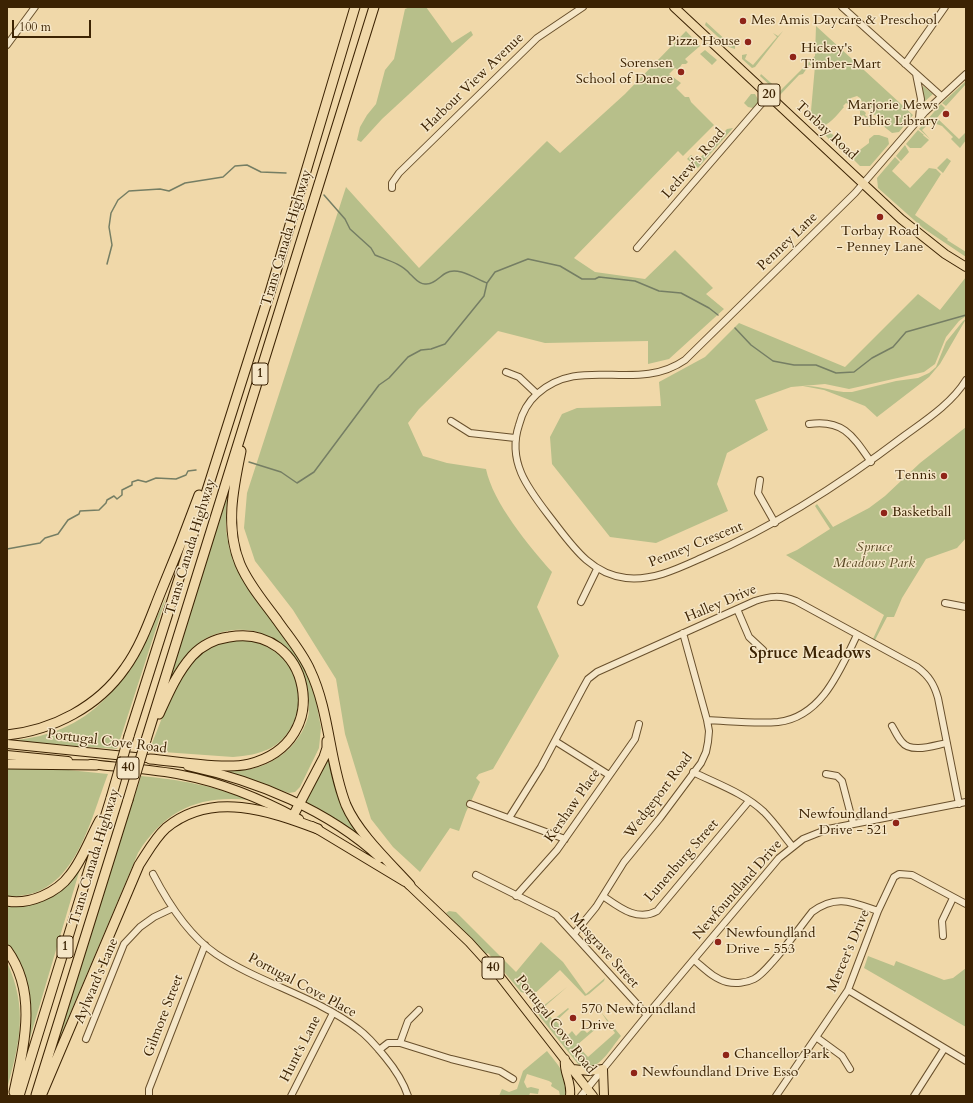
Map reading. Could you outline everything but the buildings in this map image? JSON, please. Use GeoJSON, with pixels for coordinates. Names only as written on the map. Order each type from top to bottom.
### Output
{"type":"FeatureCollection","features":[{"type":"Feature","properties":{"kind":"highway","name":"Trans Canada Highway"},"geometry":{"type":"LineString","coordinates":[[19,1096],[129,736],[270,292],[355,7]]}},
{"type":"Feature","properties":{"kind":"highway","name":"Trans Canada Highway"},"geometry":{"type":"LineString","coordinates":[[36,1096],[374,7]]}},
{"type":"Feature","properties":{"kind":"highway"},"geometry":{"type":"LineString","coordinates":[[255,388],[233,493],[231,524],[234,544],[240,564],[251,584],[310,670],[318,691],[338,781],[347,806],[357,824],[410,885]]}},
{"type":"Feature","properties":{"kind":"highway"},"geometry":{"type":"LineString","coordinates":[[7,735],[45,728],[70,716],[99,696],[125,668],[144,634],[200,493],[209,483]]}},
{"type":"Feature","properties":{"kind":"highway"},"geometry":{"type":"LineString","coordinates":[[146,740],[183,667],[193,655],[207,644],[221,638],[237,635],[254,637],[268,641],[279,648],[289,658],[298,672],[304,689],[305,706],[292,737],[273,754],[264,759],[248,764],[232,766],[150,758]]}},
{"type":"Feature","properties":{"kind":"highway"},"geometry":{"type":"LineString","coordinates":[[293,816],[327,748],[326,725]]}},
{"type":"Feature","properties":{"kind":"highway"},"geometry":{"type":"LineString","coordinates":[[7,764],[96,765]]}},
{"type":"Feature","properties":{"kind":"highway"},"geometry":{"type":"LineString","coordinates":[[7,901],[29,900],[43,895],[69,876],[111,798]]}},
{"type":"Feature","properties":{"kind":"highway"},"geometry":{"type":"LineString","coordinates":[[41,1096],[139,865],[152,844],[166,828],[180,819],[198,811],[234,806],[276,813],[318,829]]}},
{"type":"Feature","properties":{"kind":"highway"},"geometry":{"type":"LineString","coordinates":[[7,950],[20,975],[25,995],[27,1019],[14,1096]]}},
{"type":"Feature","properties":{"kind":"main road","name":"Torbay Road"},"geometry":{"type":"LineString","coordinates":[[674,7],[901,219],[945,254],[966,267]]}},
{"type":"Feature","properties":{"kind":"main road","name":"Portugal Cove Road"},"geometry":{"type":"LineString","coordinates":[[7,744],[150,758],[193,768],[228,777],[299,804],[346,831],[368,847],[469,942],[498,974],[594,1096]]}},
{"type":"Feature","properties":{"kind":"main road","name":"Portugal Cove Road"},"geometry":{"type":"LineString","coordinates":[[7,755],[150,770],[211,782],[246,794],[293,816],[318,829],[410,885]]}},
{"type":"Feature","properties":{"kind":"main road"},"geometry":{"type":"LineString","coordinates":[[565,1059],[564,1069],[571,1083],[570,1096]]}},
{"type":"Feature","properties":{"kind":"main road"},"geometry":{"type":"LineString","coordinates":[[573,1069],[589,1071],[603,1069],[604,1096]]}},
{"type":"Feature","properties":{"kind":"street"},"geometry":{"type":"LineString","coordinates":[[7,45],[35,7]]}},
{"type":"Feature","properties":{"kind":"street","name":"Harbour View Avenue"},"geometry":{"type":"LineString","coordinates":[[392,188],[392,183],[399,173],[537,38],[583,7]]}},
{"type":"Feature","properties":{"kind":"street"},"geometry":{"type":"LineString","coordinates":[[842,7],[941,96]]}},
{"type":"Feature","properties":{"kind":"street"},"geometry":{"type":"LineString","coordinates":[[905,64],[946,7]]}},
{"type":"Feature","properties":{"kind":"street"},"geometry":{"type":"LineString","coordinates":[[916,74],[921,100],[918,119]]}},
{"type":"Feature","properties":{"kind":"street","name":"Penney Lane"},"geometry":{"type":"LineString","coordinates":[[729,316],[863,184],[918,119],[966,74]]}},
{"type":"Feature","properties":{"kind":"street","name":"Ledrew's Road"},"geometry":{"type":"LineString","coordinates":[[637,248],[769,95]]}},
{"type":"Feature","properties":{"kind":"street","name":"Penney Crescent"},"geometry":{"type":"LineString","coordinates":[[729,316],[685,360],[670,369],[643,376],[573,376],[554,382],[537,394],[525,410],[515,438],[516,459],[527,486],[573,548],[597,569],[625,578],[639,578],[664,574],[717,551],[775,522],[817,498],[870,462],[949,400],[959,391],[966,380]]}},
{"type":"Feature","properties":{"kind":"street"},"geometry":{"type":"LineString","coordinates":[[506,372],[519,377],[537,394]]}},
{"type":"Feature","properties":{"kind":"street"},"geometry":{"type":"LineString","coordinates":[[451,421],[470,432],[515,438]]}},
{"type":"Feature","properties":{"kind":"street"},"geometry":{"type":"LineString","coordinates":[[809,424],[824,422],[844,429],[854,438],[870,462]]}},
{"type":"Feature","properties":{"kind":"street"},"geometry":{"type":"LineString","coordinates":[[760,480],[758,493],[775,522]]}},
{"type":"Feature","properties":{"kind":"street"},"geometry":{"type":"LineString","coordinates":[[581,602],[597,569]]}},
{"type":"Feature","properties":{"kind":"street","name":"Halley Drive"},"geometry":{"type":"LineString","coordinates":[[509,818],[555,741],[588,679],[597,672],[737,609],[766,598],[787,597],[917,666],[926,674],[935,687],[959,804]]}},
{"type":"Feature","properties":{"kind":"street"},"geometry":{"type":"LineString","coordinates":[[945,603],[966,607]]}},
{"type":"Feature","properties":{"kind":"street"},"geometry":{"type":"LineString","coordinates":[[737,609],[749,637],[763,650]]}},
{"type":"Feature","properties":{"kind":"street","name":"Wedgeport Road"},"geometry":{"type":"LineString","coordinates":[[574,934],[596,907],[624,862],[693,772],[706,752],[709,731],[707,720],[683,633]]}},
{"type":"Feature","properties":{"kind":"street"},"geometry":{"type":"LineString","coordinates":[[707,720],[779,722],[796,717],[810,708],[822,697],[832,683],[857,635]]}},
{"type":"Feature","properties":{"kind":"street","name":"Kershaw Place"},"geometry":{"type":"LineString","coordinates":[[516,896],[565,839],[636,739],[639,724]]}},
{"type":"Feature","properties":{"kind":"street"},"geometry":{"type":"LineString","coordinates":[[892,726],[902,742],[909,747],[916,748],[947,743]]}},
{"type":"Feature","properties":{"kind":"street"},"geometry":{"type":"LineString","coordinates":[[555,741],[609,775]]}},
{"type":"Feature","properties":{"kind":"street"},"geometry":{"type":"LineString","coordinates":[[693,772],[726,787],[764,812],[792,846]]}},
{"type":"Feature","properties":{"kind":"street"},"geometry":{"type":"LineString","coordinates":[[826,774],[837,776],[842,781],[846,790],[853,823]]}},
{"type":"Feature","properties":{"kind":"street","name":"Lunenburg Street"},"geometry":{"type":"LineString","coordinates":[[603,896],[634,914],[642,916],[657,911],[749,801]]}},
{"type":"Feature","properties":{"kind":"street","name":"Newfoundland Drive"},"geometry":{"type":"LineString","coordinates":[[582,1096],[754,886],[792,846],[817,832],[853,823],[966,802]]}},
{"type":"Feature","properties":{"kind":"street"},"geometry":{"type":"LineString","coordinates":[[470,804],[565,839]]}},
{"type":"Feature","properties":{"kind":"street","name":"Portugal Cove Place"},"geometry":{"type":"LineString","coordinates":[[153,874],[173,908],[205,945],[227,960],[333,1014],[359,1029],[379,1050],[398,1074],[408,1096]]}},
{"type":"Feature","properties":{"kind":"street","name":"Mercer's Drive"},"geometry":{"type":"LineString","coordinates":[[776,1096],[848,990],[891,880],[899,874],[912,875],[953,898]]}},
{"type":"Feature","properties":{"kind":"street","name":"Musgrave Street"},"geometry":{"type":"LineString","coordinates":[[476,875],[556,915],[647,1015]]}},
{"type":"Feature","properties":{"kind":"street"},"geometry":{"type":"LineString","coordinates":[[943,936],[942,921],[953,898],[966,904]]}},
{"type":"Feature","properties":{"kind":"street"},"geometry":{"type":"LineString","coordinates":[[694,960],[718,979],[727,982],[744,982],[755,979],[765,970],[812,912],[820,906],[830,901],[843,900],[878,911]]}},
{"type":"Feature","properties":{"kind":"street","name":"Aylward's Lane"},"geometry":{"type":"LineString","coordinates":[[86,1039],[124,944],[140,927],[154,917],[173,908]]}},
{"type":"Feature","properties":{"kind":"street","name":"Gilmore Street"},"geometry":{"type":"LineString","coordinates":[[149,1096],[149,1089],[205,945]]}},
{"type":"Feature","properties":{"kind":"street"},"geometry":{"type":"LineString","coordinates":[[848,990],[966,1061]]}},
{"type":"Feature","properties":{"kind":"street"},"geometry":{"type":"LineString","coordinates":[[400,1042],[408,1021],[419,1010]]}},
{"type":"Feature","properties":{"kind":"street","name":"Hunt's Lane"},"geometry":{"type":"LineString","coordinates":[[291,1096],[333,1014]]}},
{"type":"Feature","properties":{"kind":"street"},"geometry":{"type":"LineString","coordinates":[[816,1037],[842,1056],[850,1069]]}},
{"type":"Feature","properties":{"kind":"street"},"geometry":{"type":"LineString","coordinates":[[379,1050],[388,1043],[400,1042],[444,1057],[500,1071],[513,1079]]}},
{"type":"Feature","properties":{"kind":"street"},"geometry":{"type":"LineString","coordinates":[[914,1096],[944,1049]]}},
{"type":"Feature","properties":{"kind":"green space"},"geometry":{"type":"Polygon","coordinates":[[[410,7],[426,7],[452,43],[471,31],[473,35],[382,119],[361,142],[357,140],[360,127],[376,104],[385,70],[394,59],[405,9],[410,7]]]}},
{"type":"Feature","properties":{"kind":"green space"},"geometry":{"type":"Polygon","coordinates":[[[706,22],[731,45],[735,43],[735,49],[729,47],[705,25],[706,22]]]}},
{"type":"Feature","properties":{"kind":"green space"},"geometry":{"type":"Polygon","coordinates":[[[816,26],[913,115],[899,132],[892,133],[877,121],[879,118],[869,111],[870,107],[865,108],[860,98],[857,96],[851,98],[848,104],[846,103],[843,106],[844,107],[837,115],[824,126],[820,127],[810,122],[815,66],[809,65],[803,74],[799,75],[780,95],[760,76],[761,74],[780,91],[815,56],[816,26]]]}},
{"type":"Feature","properties":{"kind":"green space"},"geometry":{"type":"Polygon","coordinates":[[[686,31],[700,46],[685,59],[688,62],[686,64],[682,64],[678,70],[675,68],[669,74],[681,83],[676,88],[685,97],[689,97],[691,102],[714,125],[683,156],[678,151],[574,258],[595,272],[645,279],[675,250],[713,288],[706,294],[724,309],[669,359],[648,364],[648,341],[545,343],[498,331],[419,409],[408,423],[423,456],[447,463],[486,469],[496,496],[504,510],[533,550],[552,572],[537,607],[559,656],[493,769],[479,774],[476,778],[480,782],[459,831],[450,828],[420,872],[393,847],[371,819],[345,734],[336,679],[293,610],[255,561],[244,528],[247,493],[346,187],[419,268],[547,141],[560,153],[625,94],[686,31]]]}},
{"type":"Feature","properties":{"kind":"green space"},"geometry":{"type":"Polygon","coordinates":[[[783,31],[755,67],[752,68],[742,59],[742,55],[747,54],[745,59],[753,65],[777,37],[773,33],[778,36],[783,31]]]}},
{"type":"Feature","properties":{"kind":"green space"},"geometry":{"type":"Polygon","coordinates":[[[705,50],[717,60],[712,65],[700,54],[705,50]]]}},
{"type":"Feature","properties":{"kind":"green space"},"geometry":{"type":"Polygon","coordinates":[[[966,81],[966,84],[946,106],[942,103],[966,81]]]}},
{"type":"Feature","properties":{"kind":"green space"},"geometry":{"type":"Polygon","coordinates":[[[923,86],[933,94],[923,103],[921,87],[923,86]]]}},
{"type":"Feature","properties":{"kind":"green space"},"geometry":{"type":"Polygon","coordinates":[[[751,94],[755,94],[759,101],[753,108],[748,107],[744,103],[751,94]]]}},
{"type":"Feature","properties":{"kind":"green space"},"geometry":{"type":"Polygon","coordinates":[[[855,101],[858,102],[859,106],[866,113],[865,115],[876,124],[869,127],[870,122],[863,115],[860,118],[860,111],[853,104],[855,101]]]}},
{"type":"Feature","properties":{"kind":"green space"},"geometry":{"type":"Polygon","coordinates":[[[941,104],[945,108],[937,118],[959,139],[966,132],[966,140],[960,148],[951,139],[953,137],[942,126],[931,122],[922,130],[930,139],[919,129],[941,104]]]}},
{"type":"Feature","properties":{"kind":"green space"},"geometry":{"type":"Polygon","coordinates":[[[733,128],[698,168],[687,159],[691,155],[696,159],[699,159],[727,129],[733,128]]]}},
{"type":"Feature","properties":{"kind":"green space"},"geometry":{"type":"Polygon","coordinates":[[[918,130],[929,140],[921,148],[910,148],[906,144],[918,130]]]}},
{"type":"Feature","properties":{"kind":"green space"},"geometry":{"type":"Polygon","coordinates":[[[826,132],[831,133],[843,144],[843,149],[840,150],[825,135],[826,132]]]}},
{"type":"Feature","properties":{"kind":"green space"},"geometry":{"type":"Polygon","coordinates":[[[874,135],[888,138],[889,144],[870,166],[860,166],[847,153],[849,152],[853,155],[869,143],[869,139],[874,135]]]}},
{"type":"Feature","properties":{"kind":"green space"},"geometry":{"type":"Polygon","coordinates":[[[905,145],[909,152],[901,161],[896,156],[905,145]]]}},
{"type":"Feature","properties":{"kind":"green space"},"geometry":{"type":"Polygon","coordinates":[[[895,157],[900,162],[892,171],[910,188],[929,168],[936,169],[941,174],[915,215],[948,239],[947,240],[966,252],[966,257],[923,228],[878,188],[877,178],[895,157]]]}},
{"type":"Feature","properties":{"kind":"green space"},"geometry":{"type":"Polygon","coordinates":[[[947,158],[951,161],[943,173],[937,168],[947,158]]]}},
{"type":"Feature","properties":{"kind":"green space"},"geometry":{"type":"Polygon","coordinates":[[[966,277],[966,316],[959,321],[946,337],[935,364],[924,372],[849,389],[825,384],[791,387],[755,400],[768,430],[727,453],[717,484],[728,511],[656,543],[610,537],[552,464],[550,437],[562,414],[577,408],[661,406],[659,382],[705,357],[739,323],[845,367],[918,294],[940,310],[966,277]]]}},
{"type":"Feature","properties":{"kind":"green space"},"geometry":{"type":"Polygon","coordinates":[[[966,319],[940,364],[929,377],[877,417],[865,406],[824,390],[803,386],[852,392],[896,381],[918,378],[929,373],[936,367],[946,342],[966,319]]]}},
{"type":"Feature","properties":{"kind":"green space","name":"Spruce Meadows Park"},"geometry":{"type":"Polygon","coordinates":[[[966,427],[966,538],[957,548],[926,559],[902,598],[894,617],[887,617],[875,640],[873,639],[884,615],[786,555],[797,550],[830,529],[815,506],[817,504],[833,527],[869,508],[885,496],[920,463],[966,427]]]}},
{"type":"Feature","properties":{"kind":"green space"},"geometry":{"type":"Polygon","coordinates":[[[228,494],[226,530],[229,547],[237,570],[301,659],[314,690],[321,728],[319,748],[300,787],[295,792],[289,793],[204,765],[234,770],[255,768],[275,760],[292,746],[299,737],[309,714],[307,693],[299,667],[283,646],[261,633],[248,630],[221,632],[201,641],[193,648],[186,655],[167,684],[228,494]]]}},
{"type":"Feature","properties":{"kind":"green space"},"geometry":{"type":"Polygon","coordinates":[[[167,595],[117,749],[7,741],[40,736],[67,726],[90,712],[110,694],[126,673],[140,649],[167,595]]]}},
{"type":"Feature","properties":{"kind":"green space"},"geometry":{"type":"Polygon","coordinates":[[[225,640],[248,641],[261,644],[278,654],[292,668],[297,678],[299,701],[297,712],[288,733],[280,742],[271,748],[243,756],[233,757],[149,751],[174,687],[199,653],[225,640]]]}},
{"type":"Feature","properties":{"kind":"green space"},"geometry":{"type":"Polygon","coordinates":[[[329,750],[334,778],[373,847],[303,801],[329,750]]]}},
{"type":"Feature","properties":{"kind":"green space"},"geometry":{"type":"Polygon","coordinates":[[[39,767],[108,774],[94,814],[76,855],[63,873],[48,886],[30,894],[7,896],[7,768],[39,767]]]}},
{"type":"Feature","properties":{"kind":"green space"},"geometry":{"type":"Polygon","coordinates":[[[141,776],[170,779],[196,784],[221,790],[249,800],[214,800],[185,808],[172,816],[148,838],[138,853],[61,1035],[54,1047],[141,776]]]}},
{"type":"Feature","properties":{"kind":"green space"},"geometry":{"type":"Polygon","coordinates":[[[82,862],[30,1038],[29,1000],[17,961],[7,945],[7,905],[44,898],[82,862]]]}},
{"type":"Feature","properties":{"kind":"green space"},"geometry":{"type":"Polygon","coordinates":[[[449,911],[456,912],[516,972],[541,942],[563,962],[586,994],[605,978],[604,981],[585,996],[560,970],[532,996],[542,1007],[567,987],[543,1008],[553,1020],[568,1008],[569,1009],[556,1021],[568,1035],[572,1031],[576,1036],[583,1029],[587,1033],[597,1025],[598,1027],[577,1045],[588,1057],[615,1033],[601,1012],[621,1036],[608,1054],[597,1064],[591,1067],[585,1067],[578,1064],[540,1017],[527,994],[521,992],[488,953],[486,954],[446,913],[449,911]]]}},
{"type":"Feature","properties":{"kind":"green space"},"geometry":{"type":"Polygon","coordinates":[[[868,956],[894,966],[896,961],[944,980],[953,978],[966,968],[966,1027],[864,968],[868,956]]]}},
{"type":"Feature","properties":{"kind":"green space"},"geometry":{"type":"Polygon","coordinates":[[[7,962],[14,979],[18,995],[20,1025],[15,1056],[7,1089],[7,962]]]}},
{"type":"Feature","properties":{"kind":"green space"},"geometry":{"type":"Polygon","coordinates":[[[547,1051],[562,1071],[567,1096],[560,1096],[559,1091],[551,1086],[552,1083],[549,1081],[527,1074],[524,1082],[527,1088],[531,1087],[539,1089],[538,1094],[530,1093],[529,1096],[499,1096],[502,1089],[509,1092],[517,1089],[523,1071],[547,1051]]]}},
{"type":"Feature","properties":{"kind":"waterway"},"geometry":{"type":"LineString","coordinates":[[107,264],[112,245],[109,227],[111,213],[118,200],[129,191],[160,189],[169,191],[185,183],[223,177],[235,166],[247,165],[261,172],[286,173]]}},
{"type":"Feature","properties":{"kind":"waterway"},"geometry":{"type":"LineString","coordinates":[[324,195],[345,219],[350,229],[371,248],[375,255],[403,268],[420,283],[431,283],[451,271],[461,272],[487,283]]}},
{"type":"Feature","properties":{"kind":"waterway"},"geometry":{"type":"LineString","coordinates":[[249,462],[281,472],[297,483],[314,472],[379,385],[389,378],[408,357],[421,350],[431,349],[445,344],[484,296],[487,283],[495,272],[528,259],[560,266],[582,279],[595,279],[599,277],[635,281],[659,291],[681,293],[709,308],[718,315]]}},
{"type":"Feature","properties":{"kind":"waterway"},"geometry":{"type":"LineString","coordinates":[[735,328],[751,345],[773,361],[794,365],[816,365],[836,373],[854,372],[872,358],[893,347],[906,332],[966,315]]}},
{"type":"Feature","properties":{"kind":"waterway"},"geometry":{"type":"LineString","coordinates":[[7,549],[40,543],[45,538],[58,534],[68,520],[79,514],[80,511],[99,510],[107,500],[114,496],[117,499],[122,495],[122,490],[132,485],[132,482],[138,480],[146,482],[156,478],[176,479],[186,475],[188,471],[196,470]]}},
{"type":"Feature","properties":{"kind":"place","name":"Mes Amis Daycare & Preschool"},"geometry":{"type":"Point","coordinates":[743,21]}},
{"type":"Feature","properties":{"kind":"place","name":"Pizza House"},"geometry":{"type":"Point","coordinates":[748,42]}},
{"type":"Feature","properties":{"kind":"place","name":"Hickey's Timber-Mart"},"geometry":{"type":"Point","coordinates":[793,57]}},
{"type":"Feature","properties":{"kind":"place","name":"Sorensen School of Dance"},"geometry":{"type":"Point","coordinates":[681,72]}},
{"type":"Feature","properties":{"kind":"place","name":"Marjorie Mews Public Library"},"geometry":{"type":"Point","coordinates":[946,114]}},
{"type":"Feature","properties":{"kind":"place","name":"Torbay Road - Penney Lane"},"geometry":{"type":"Point","coordinates":[880,217]}},
{"type":"Feature","properties":{"kind":"place","name":"Tennis"},"geometry":{"type":"Point","coordinates":[944,476]}},
{"type":"Feature","properties":{"kind":"place","name":"Basketball"},"geometry":{"type":"Point","coordinates":[884,513]}},
{"type":"Feature","properties":{"kind":"place","name":"Newfoundland Drive - 521"},"geometry":{"type":"Point","coordinates":[896,823]}},
{"type":"Feature","properties":{"kind":"place","name":"Newfoundland Drive - 553"},"geometry":{"type":"Point","coordinates":[718,942]}},
{"type":"Feature","properties":{"kind":"place","name":"570 Newfoundland Drive"},"geometry":{"type":"Point","coordinates":[573,1018]}},
{"type":"Feature","properties":{"kind":"place","name":"Chancellor Park"},"geometry":{"type":"Point","coordinates":[726,1055]}},
{"type":"Feature","properties":{"kind":"place","name":"Newfoundland Drive Esso"},"geometry":{"type":"Point","coordinates":[634,1073]}},
{"type":"Feature","properties":{"kind":"district","name":"Spruce Meadows"},"geometry":{"type":"Point","coordinates":[810,654]}}]}
